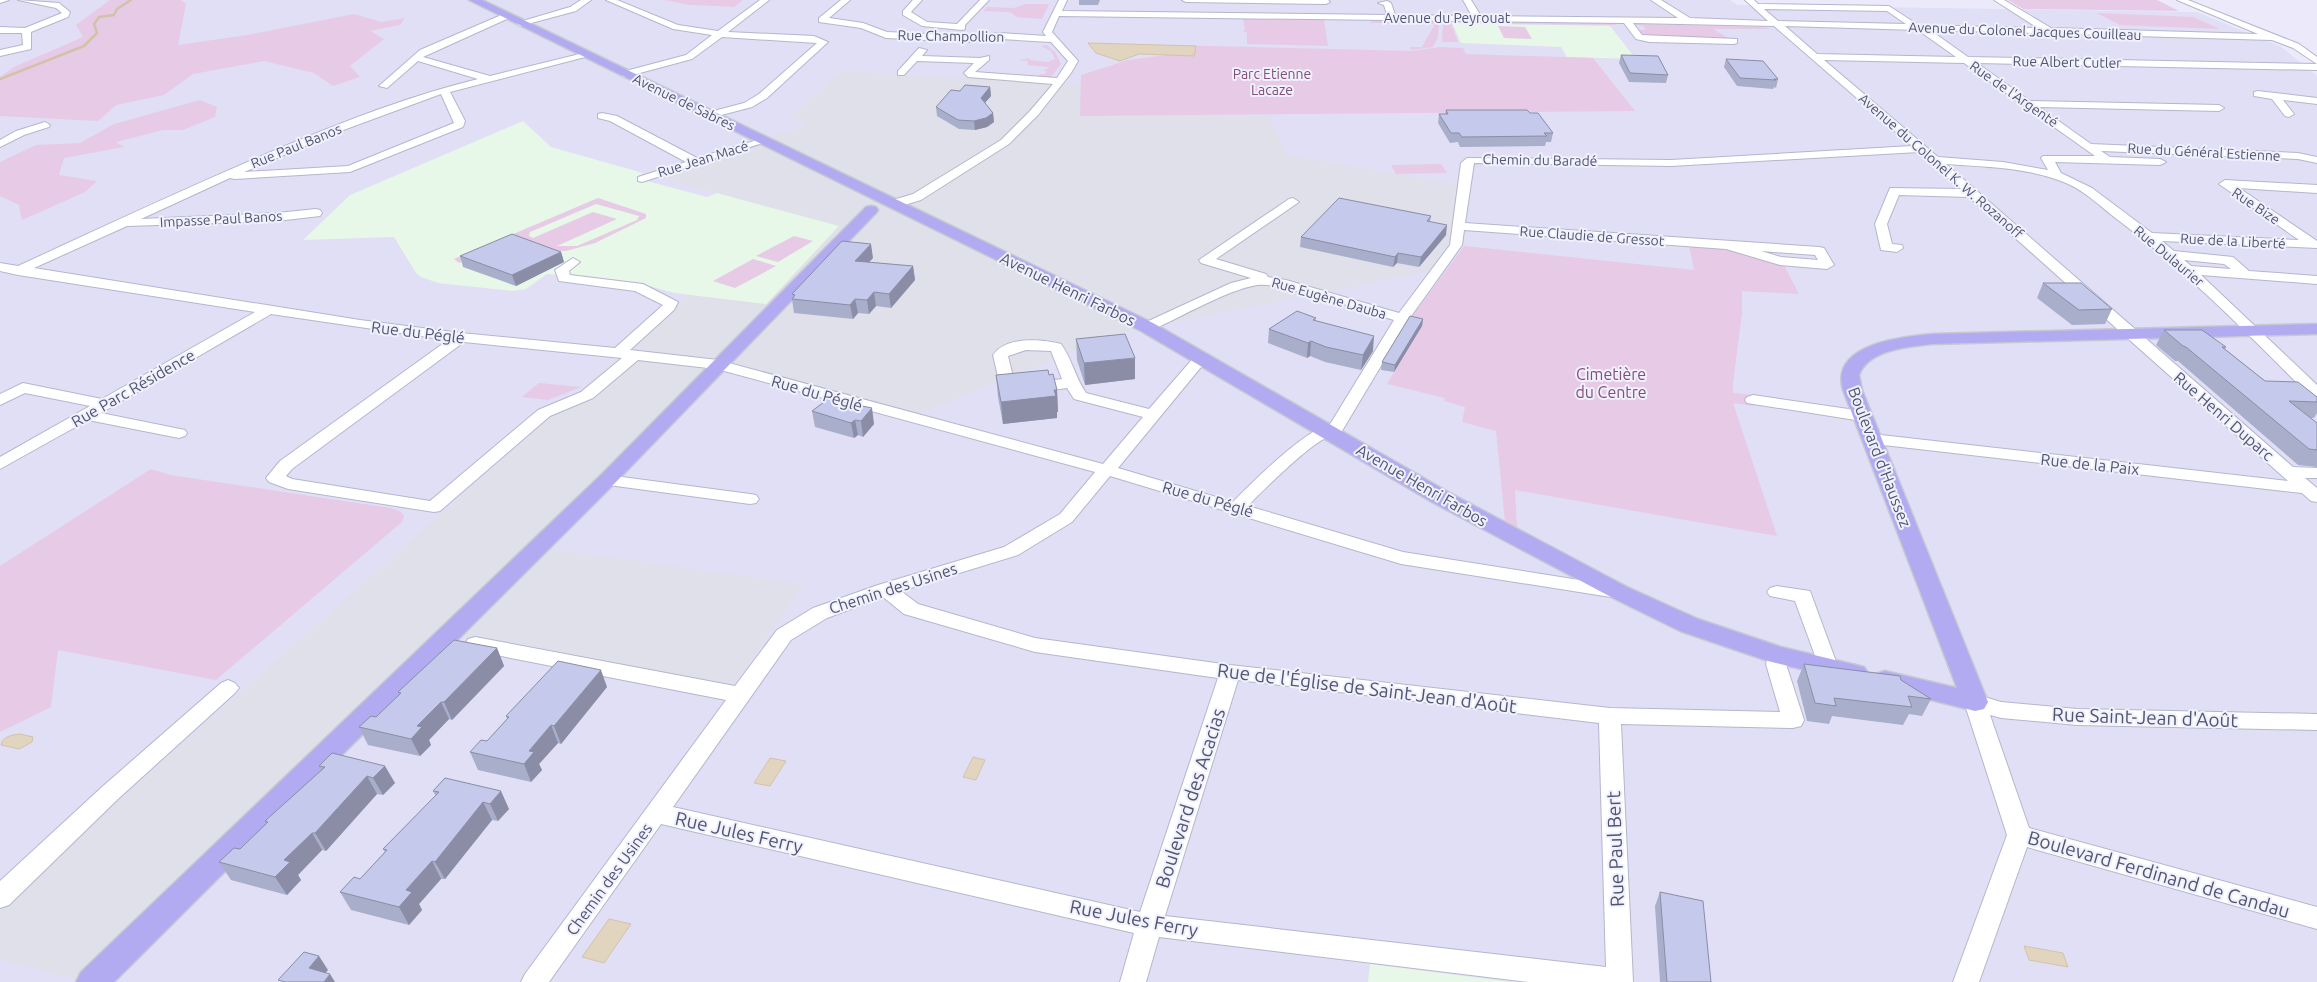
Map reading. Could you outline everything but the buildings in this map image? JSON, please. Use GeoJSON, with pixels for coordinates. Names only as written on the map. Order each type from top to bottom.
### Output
{"type":"FeatureCollection","features":[{"type":"Feature","properties":{"kind":"main road","name":"Avenue de Sabres"},"geometry":{"type":"LineString","coordinates":[[474,0],[894,204]]}},
{"type":"Feature","properties":{"kind":"main road"},"geometry":{"type":"LineString","coordinates":[[862,188],[871,210]]}},
{"type":"Feature","properties":{"kind":"main road"},"geometry":{"type":"LineString","coordinates":[[92,982],[607,480],[871,210],[894,204]]}},
{"type":"Feature","properties":{"kind":"main road","name":"Avenue Henri Farbos"},"geometry":{"type":"LineString","coordinates":[[894,204],[1147,327],[1440,497],[1620,592],[1689,625],[1777,654],[1975,702]]}},
{"type":"Feature","properties":{"kind":"main road"},"geometry":{"type":"LineString","coordinates":[[2132,334],[2317,329]]}},
{"type":"Feature","properties":{"kind":"main road","name":"Boulevard d'Haussez"},"geometry":{"type":"LineString","coordinates":[[1975,702],[1862,416],[1850,374],[1859,361],[1882,348],[1932,339],[2132,334]]}},
{"type":"Feature","properties":{"kind":"street"},"geometry":{"type":"LineString","coordinates":[[0,1],[5,0]]}},
{"type":"Feature","properties":{"kind":"street"},"geometry":{"type":"LineString","coordinates":[[0,30],[26,31],[65,15],[66,12],[53,4],[22,0]]}},
{"type":"Feature","properties":{"kind":"street"},"geometry":{"type":"LineString","coordinates":[[520,22],[573,9],[587,0]]}},
{"type":"Feature","properties":{"kind":"street"},"geometry":{"type":"LineString","coordinates":[[610,0],[668,25],[720,34],[814,39],[823,42],[763,96],[748,105],[710,115]]}},
{"type":"Feature","properties":{"kind":"street"},"geometry":{"type":"LineString","coordinates":[[625,74],[687,58],[765,0]]}},
{"type":"Feature","properties":{"kind":"street","name":"Rue Champollion"},"geometry":{"type":"LineString","coordinates":[[846,0],[822,20],[863,26],[878,34],[969,39],[1001,36],[1053,39]]}},
{"type":"Feature","properties":{"kind":"street"},"geometry":{"type":"LineString","coordinates":[[918,0],[906,14],[925,24],[979,30],[1001,36]]}},
{"type":"Feature","properties":{"kind":"street"},"geometry":{"type":"LineString","coordinates":[[959,27],[985,0]]}},
{"type":"Feature","properties":{"kind":"street"},"geometry":{"type":"LineString","coordinates":[[894,204],[917,197],[1005,142],[1034,113],[1068,71],[1073,61],[1053,39],[1047,29],[1063,0]]}},
{"type":"Feature","properties":{"kind":"street"},"geometry":{"type":"LineString","coordinates":[[1186,0],[1330,4],[1391,15],[1388,3],[1382,3]]}},
{"type":"Feature","properties":{"kind":"street"},"geometry":{"type":"LineString","coordinates":[[1467,0],[1477,18]]}},
{"type":"Feature","properties":{"kind":"street"},"geometry":{"type":"LineString","coordinates":[[1655,0],[1688,21]]}},
{"type":"Feature","properties":{"kind":"street","name":"Avenue du Colonel K. W. Rozanoff"},"geometry":{"type":"LineString","coordinates":[[1749,0],[2132,334]]}},
{"type":"Feature","properties":{"kind":"street"},"geometry":{"type":"LineString","coordinates":[[1998,0],[2050,31]]}},
{"type":"Feature","properties":{"kind":"street"},"geometry":{"type":"LineString","coordinates":[[2181,0],[2296,46],[2317,61]]}},
{"type":"Feature","properties":{"kind":"street"},"geometry":{"type":"LineString","coordinates":[[1329,18],[1330,4]]}},
{"type":"Feature","properties":{"kind":"street","name":"Rue de l'Argenté"},"geometry":{"type":"LineString","coordinates":[[1756,6],[1888,9],[1966,60],[2107,160]]}},
{"type":"Feature","properties":{"kind":"street","name":"Avenue du Peyrouat"},"geometry":{"type":"LineString","coordinates":[[1058,12],[1120,10],[1168,15],[1329,18],[1391,15],[1776,23]]}},
{"type":"Feature","properties":{"kind":"street"},"geometry":{"type":"LineString","coordinates":[[1530,12],[1678,14]]}},
{"type":"Feature","properties":{"kind":"street"},"geometry":{"type":"LineString","coordinates":[[384,86],[415,57],[506,16]]}},
{"type":"Feature","properties":{"kind":"street"},"geometry":{"type":"LineString","coordinates":[[1626,20],[1643,43],[1734,41]]}},
{"type":"Feature","properties":{"kind":"street","name":"Avenue du Colonel Jacques Couilleau"},"geometry":{"type":"LineString","coordinates":[[1776,23],[2275,37]]}},
{"type":"Feature","properties":{"kind":"street"},"geometry":{"type":"LineString","coordinates":[[0,53],[28,47],[26,31]]}},
{"type":"Feature","properties":{"kind":"street"},"geometry":{"type":"LineString","coordinates":[[901,73],[934,37]]}},
{"type":"Feature","properties":{"kind":"street","name":"Rue Paul Banos"},"geometry":{"type":"LineString","coordinates":[[18,271],[222,177],[334,130],[444,90],[588,55]]}},
{"type":"Feature","properties":{"kind":"street"},"geometry":{"type":"LineString","coordinates":[[415,57],[490,79]]}},
{"type":"Feature","properties":{"kind":"street"},"geometry":{"type":"LineString","coordinates":[[915,58],[984,60],[969,73],[971,76],[1059,81]]}},
{"type":"Feature","properties":{"kind":"street","name":"Rue Albert Cutler"},"geometry":{"type":"LineString","coordinates":[[1816,58],[2317,67]]}},
{"type":"Feature","properties":{"kind":"street"},"geometry":{"type":"LineString","coordinates":[[222,177],[336,172],[362,166],[459,125],[460,121],[444,90]]}},
{"type":"Feature","properties":{"kind":"street"},"geometry":{"type":"LineString","coordinates":[[2258,94],[2317,101]]}},
{"type":"Feature","properties":{"kind":"street"},"geometry":{"type":"LineString","coordinates":[[2276,96],[2289,114]]}},
{"type":"Feature","properties":{"kind":"street"},"geometry":{"type":"LineString","coordinates":[[2029,104],[2219,108]]}},
{"type":"Feature","properties":{"kind":"street"},"geometry":{"type":"LineString","coordinates":[[602,116],[613,118],[693,161]]}},
{"type":"Feature","properties":{"kind":"street"},"geometry":{"type":"LineString","coordinates":[[0,144],[20,133],[45,125]]}},
{"type":"Feature","properties":{"kind":"street","name":"Rue Jean Macé"},"geometry":{"type":"LineString","coordinates":[[642,179],[693,161],[764,141]]}},
{"type":"Feature","properties":{"kind":"street","name":"Rue du Général Estienne"},"geometry":{"type":"LineString","coordinates":[[2090,147],[2298,156],[2317,160]]}},
{"type":"Feature","properties":{"kind":"street","name":"Chemin du Baradé"},"geometry":{"type":"LineString","coordinates":[[1330,432],[1402,318],[1456,245],[1468,163],[1471,160],[1671,163],[1920,148]]}},
{"type":"Feature","properties":{"kind":"street"},"geometry":{"type":"LineString","coordinates":[[2057,176],[2047,158],[2160,162]]}},
{"type":"Feature","properties":{"kind":"street","name":"Rue Dulaurier"},"geometry":{"type":"LineString","coordinates":[[1934,160],[2031,168],[2057,176],[2080,187],[2150,237],[2188,270],[2312,389],[2317,399]]}},
{"type":"Feature","properties":{"kind":"street","name":"Rue Bize"},"geometry":{"type":"LineString","coordinates":[[2316,245],[2225,184],[2317,189]]}},
{"type":"Feature","properties":{"kind":"street"},"geometry":{"type":"LineString","coordinates":[[1897,248],[1886,247],[1881,224],[1894,191],[1971,193]]}},
{"type":"Feature","properties":{"kind":"street"},"geometry":{"type":"LineString","coordinates":[[1259,280],[1261,277],[1206,260],[1293,202]]}},
{"type":"Feature","properties":{"kind":"street","name":"Impasse Paul Banos"},"geometry":{"type":"LineString","coordinates":[[125,223],[277,217],[316,213]]}},
{"type":"Feature","properties":{"kind":"street","name":"Rue Claudie de Gressot"},"geometry":{"type":"LineString","coordinates":[[1458,226],[1727,245],[1820,252],[1828,264],[1780,261],[1727,245]]}},
{"type":"Feature","properties":{"kind":"street","name":"Rue de la Liberté"},"geometry":{"type":"LineString","coordinates":[[2150,237],[2316,245]]}},
{"type":"Feature","properties":{"kind":"street"},"geometry":{"type":"LineString","coordinates":[[2170,255],[2228,260],[2246,275]]}},
{"type":"Feature","properties":{"kind":"street"},"geometry":{"type":"LineString","coordinates":[[461,337],[286,465],[274,478],[288,484],[434,507],[544,412],[587,395],[669,307],[671,302],[638,287],[564,278],[562,270],[573,262]]}},
{"type":"Feature","properties":{"kind":"street","name":"Rue du Péglé"},"geometry":{"type":"LineString","coordinates":[[0,267],[266,311],[461,337],[627,353],[718,365],[878,410],[1107,470],[1402,558],[1620,592]]}},
{"type":"Feature","properties":{"kind":"street"},"geometry":{"type":"LineString","coordinates":[[2188,270],[2317,280]]}},
{"type":"Feature","properties":{"kind":"street","name":"Rue Eugène Dauba"},"geometry":{"type":"LineString","coordinates":[[1147,327],[1236,286],[1259,280],[1274,281],[1402,318]]}},
{"type":"Feature","properties":{"kind":"street","name":"Rue Parc Résidence"},"geometry":{"type":"LineString","coordinates":[[0,464],[266,311]]}},
{"type":"Feature","properties":{"kind":"street","name":"Rue Henri Duparc"},"geometry":{"type":"LineString","coordinates":[[2132,334],[2312,492]]}},
{"type":"Feature","properties":{"kind":"street"},"geometry":{"type":"LineString","coordinates":[[1071,383],[1008,390],[1000,355],[1003,350],[1009,348],[1042,345],[1056,347],[1061,354],[1071,383],[1080,396],[1154,415]]}},
{"type":"Feature","properties":{"kind":"street","name":"Chemin des Usines"},"geometry":{"type":"LineString","coordinates":[[541,981],[656,813],[784,635],[820,613],[886,589],[1011,551],[1066,518],[1201,358]]}},
{"type":"Feature","properties":{"kind":"street"},"geometry":{"type":"LineString","coordinates":[[4,396],[23,388],[105,404]]}},
{"type":"Feature","properties":{"kind":"street"},"geometry":{"type":"LineString","coordinates":[[1753,400],[1862,416]]}},
{"type":"Feature","properties":{"kind":"street"},"geometry":{"type":"LineString","coordinates":[[87,415],[179,433]]}},
{"type":"Feature","properties":{"kind":"street"},"geometry":{"type":"LineString","coordinates":[[1237,508],[1253,490],[1300,449],[1330,432]]}},
{"type":"Feature","properties":{"kind":"street","name":"Rue de la Paix"},"geometry":{"type":"LineString","coordinates":[[1872,439],[2312,492]]}},
{"type":"Feature","properties":{"kind":"street"},"geometry":{"type":"LineString","coordinates":[[2288,472],[2317,473]]}},
{"type":"Feature","properties":{"kind":"street"},"geometry":{"type":"LineString","coordinates":[[607,480],[750,499]]}},
{"type":"Feature","properties":{"kind":"street","name":"Rue de l'Église de Saint-Jean d'Août"},"geometry":{"type":"LineString","coordinates":[[886,589],[911,609],[1035,645],[1230,672],[1610,716],[1793,720],[1776,664],[1777,654]]}},
{"type":"Feature","properties":{"kind":"street"},"geometry":{"type":"LineString","coordinates":[[1777,592],[1802,596],[1828,667]]}},
{"type":"Feature","properties":{"kind":"street"},"geometry":{"type":"LineString","coordinates":[[445,639],[740,695]]}},
{"type":"Feature","properties":{"kind":"street","name":"Boulevard des Acacias"},"geometry":{"type":"LineString","coordinates":[[1133,982],[1149,925],[1230,672]]}},
{"type":"Feature","properties":{"kind":"street"},"geometry":{"type":"LineString","coordinates":[[0,897],[110,793],[228,688]]}},
{"type":"Feature","properties":{"kind":"street","name":"Rue Saint-Jean d'Août"},"geometry":{"type":"LineString","coordinates":[[1975,702],[2001,710],[2077,717],[2315,725]]}},
{"type":"Feature","properties":{"kind":"street","name":"Boulevard Ferdinand de Candau"},"geometry":{"type":"LineString","coordinates":[[1975,702],[2019,835],[2317,918]]}},
{"type":"Feature","properties":{"kind":"street","name":"Rue Paul Bert"},"geometry":{"type":"LineString","coordinates":[[1610,716],[1620,982]]}},
{"type":"Feature","properties":{"kind":"street","name":"Rue Jules Ferry"},"geometry":{"type":"LineString","coordinates":[[656,813],[1149,925],[1620,982]]}},
{"type":"Feature","properties":{"kind":"street"},"geometry":{"type":"LineString","coordinates":[[1966,982],[2019,835]]}},
{"type":"Feature","properties":{"kind":"shaded area"},"geometry":{"type":"Polygon","coordinates":[[[0,0],[664,0],[689,5],[733,7],[743,0],[1730,0],[1737,5],[2197,12],[2280,46],[2317,76],[2317,982],[0,982],[0,0]]]}},
{"type":"Feature","properties":{"kind":"shaded area"},"geometry":{"type":"Polygon","coordinates":[[[1452,23],[1610,26],[1636,59],[1567,57],[1561,47],[1461,43],[1452,23]]]}},
{"type":"Feature","properties":{"kind":"shaded area"},"geometry":{"type":"Polygon","coordinates":[[[1088,43],[1196,46],[1194,56],[1139,54],[1120,61],[1096,53],[1088,43]]]}},
{"type":"Feature","properties":{"kind":"shaded area"},"geometry":{"type":"Polygon","coordinates":[[[842,71],[1081,84],[1080,116],[1269,115],[1287,155],[1456,184],[1451,243],[1431,271],[1115,334],[918,414],[721,368],[545,548],[804,584],[734,684],[455,636],[81,981],[0,960],[0,906],[687,295],[766,304],[839,227],[643,173],[808,126],[790,117],[842,71]]]}},
{"type":"Feature","properties":{"kind":"shaded area"},"geometry":{"type":"Polygon","coordinates":[[[523,121],[551,147],[643,173],[636,178],[707,197],[717,193],[839,226],[766,304],[674,293],[642,284],[547,274],[526,289],[512,291],[438,283],[421,277],[416,273],[394,237],[303,240],[350,195],[523,121]]]}},
{"type":"Feature","properties":{"kind":"shaded area"},"geometry":{"type":"Polygon","coordinates":[[[20,734],[33,737],[32,742],[19,749],[1,745],[6,738],[20,734]]]}},
{"type":"Feature","properties":{"kind":"shaded area"},"geometry":{"type":"Polygon","coordinates":[[[973,757],[985,760],[976,780],[963,777],[973,757]]]}},
{"type":"Feature","properties":{"kind":"shaded area"},"geometry":{"type":"Polygon","coordinates":[[[770,758],[786,761],[770,786],[754,783],[770,758]]]}},
{"type":"Feature","properties":{"kind":"shaded area"},"geometry":{"type":"Polygon","coordinates":[[[609,919],[631,924],[604,963],[582,957],[609,919]]]}},
{"type":"Feature","properties":{"kind":"shaded area"},"geometry":{"type":"Polygon","coordinates":[[[2024,946],[2063,953],[2068,967],[2029,960],[2024,946]]]}},
{"type":"Feature","properties":{"kind":"shaded area"},"geometry":{"type":"Polygon","coordinates":[[[1370,964],[1512,982],[1368,982],[1370,964]]]}},
{"type":"Feature","properties":{"kind":"green space"},"geometry":{"type":"Polygon","coordinates":[[[110,0],[181,0],[186,4],[178,45],[247,35],[354,14],[381,22],[405,18],[400,25],[370,31],[384,39],[350,66],[360,77],[333,86],[314,73],[264,61],[193,74],[164,95],[116,105],[98,121],[0,116],[0,77],[14,67],[83,37],[76,25],[110,0]]]}},
{"type":"Feature","properties":{"kind":"green space"},"geometry":{"type":"Polygon","coordinates":[[[664,0],[743,0],[734,7],[689,5],[664,0]]]}},
{"type":"Feature","properties":{"kind":"green space"},"geometry":{"type":"Polygon","coordinates":[[[2008,0],[2157,0],[2179,11],[2023,9],[2008,0]]]}},
{"type":"Feature","properties":{"kind":"green space"},"geometry":{"type":"Polygon","coordinates":[[[1025,4],[1049,4],[1042,19],[1017,17],[1010,12],[983,11],[987,7],[1014,8],[1025,4]]]}},
{"type":"Feature","properties":{"kind":"green space"},"geometry":{"type":"Polygon","coordinates":[[[2097,13],[2193,17],[2220,29],[2120,25],[2097,13]]]}},
{"type":"Feature","properties":{"kind":"green space"},"geometry":{"type":"Polygon","coordinates":[[[1243,19],[1324,20],[1328,46],[1247,44],[1247,33],[1243,31],[1245,29],[1243,19]]]}},
{"type":"Feature","properties":{"kind":"green space"},"geometry":{"type":"Polygon","coordinates":[[[1371,21],[1439,21],[1438,37],[1433,47],[1411,50],[1410,47],[1422,47],[1435,24],[1371,23],[1371,21]]]}},
{"type":"Feature","properties":{"kind":"green space"},"geometry":{"type":"Polygon","coordinates":[[[1501,21],[1625,23],[1615,23],[1616,25],[1503,24],[1501,21]]]}},
{"type":"Feature","properties":{"kind":"green space"},"geometry":{"type":"Polygon","coordinates":[[[1443,23],[1451,23],[1458,42],[1442,42],[1443,23]]]}},
{"type":"Feature","properties":{"kind":"green space"},"geometry":{"type":"Polygon","coordinates":[[[1634,24],[1764,27],[1771,29],[1713,29],[1728,38],[1649,36],[1643,35],[1639,30],[1646,30],[1643,26],[1634,24]]]}},
{"type":"Feature","properties":{"kind":"green space"},"geometry":{"type":"Polygon","coordinates":[[[1498,26],[1525,27],[1532,39],[1504,38],[1498,26]]]}},
{"type":"Feature","properties":{"kind":"green space","name":"Parc Etienne Lacaze"},"geometry":{"type":"Polygon","coordinates":[[[1087,43],[1412,51],[1440,47],[1463,48],[1466,54],[1593,58],[1635,111],[1080,116],[1081,75],[1128,60],[1167,55],[1195,46],[1087,43]]]}},
{"type":"Feature","properties":{"kind":"green space"},"geometry":{"type":"Polygon","coordinates":[[[1046,45],[1055,52],[1061,64],[1050,78],[1037,77],[1040,74],[1045,74],[1047,71],[1043,71],[1050,67],[1027,65],[1028,61],[1018,60],[1030,58],[1029,60],[1048,62],[1055,59],[1051,51],[1041,46],[1046,45]]]}},
{"type":"Feature","properties":{"kind":"green space"},"geometry":{"type":"Polygon","coordinates":[[[200,100],[217,107],[215,117],[183,130],[163,130],[116,142],[124,147],[64,158],[59,175],[97,181],[85,192],[22,220],[19,205],[0,196],[0,162],[36,145],[80,143],[114,124],[200,100]]]}},
{"type":"Feature","properties":{"kind":"green space"},"geometry":{"type":"Polygon","coordinates":[[[1441,164],[1447,173],[1396,174],[1391,165],[1441,164]]]}},
{"type":"Feature","properties":{"kind":"green space"},"geometry":{"type":"Polygon","coordinates":[[[598,198],[646,214],[646,218],[595,243],[566,251],[552,251],[520,237],[459,263],[454,259],[598,198]],[[596,204],[530,232],[529,236],[533,238],[593,212],[617,219],[557,246],[577,246],[637,220],[639,216],[596,204]]]}},
{"type":"Feature","properties":{"kind":"green space"},"geometry":{"type":"Polygon","coordinates":[[[794,236],[813,241],[778,262],[756,256],[794,236]]]}},
{"type":"Feature","properties":{"kind":"green space","name":"Cimetière du Centre"},"geometry":{"type":"Polygon","coordinates":[[[1689,245],[1715,247],[1784,265],[1799,294],[1742,291],[1742,313],[1733,384],[1733,393],[1753,395],[1754,406],[1733,403],[1777,536],[1515,490],[1517,528],[1505,522],[1496,431],[1462,422],[1465,407],[1444,401],[1445,398],[1387,384],[1422,326],[1407,323],[1464,246],[1694,270],[1689,245]]]}},
{"type":"Feature","properties":{"kind":"green space"},"geometry":{"type":"Polygon","coordinates":[[[753,259],[776,266],[735,288],[713,281],[753,259]]]}},
{"type":"Feature","properties":{"kind":"green space"},"geometry":{"type":"Polygon","coordinates":[[[539,383],[581,387],[548,400],[522,397],[539,383]]]}},
{"type":"Feature","properties":{"kind":"green space"},"geometry":{"type":"Polygon","coordinates":[[[151,469],[170,475],[391,508],[401,512],[404,516],[402,522],[216,680],[58,650],[51,707],[0,732],[0,566],[151,469]]]}},
{"type":"Feature","properties":{"kind":"waterway"},"geometry":{"type":"LineString","coordinates":[[0,79],[84,46],[97,33],[94,24],[99,17],[114,15],[117,9],[131,0]]}}]}
